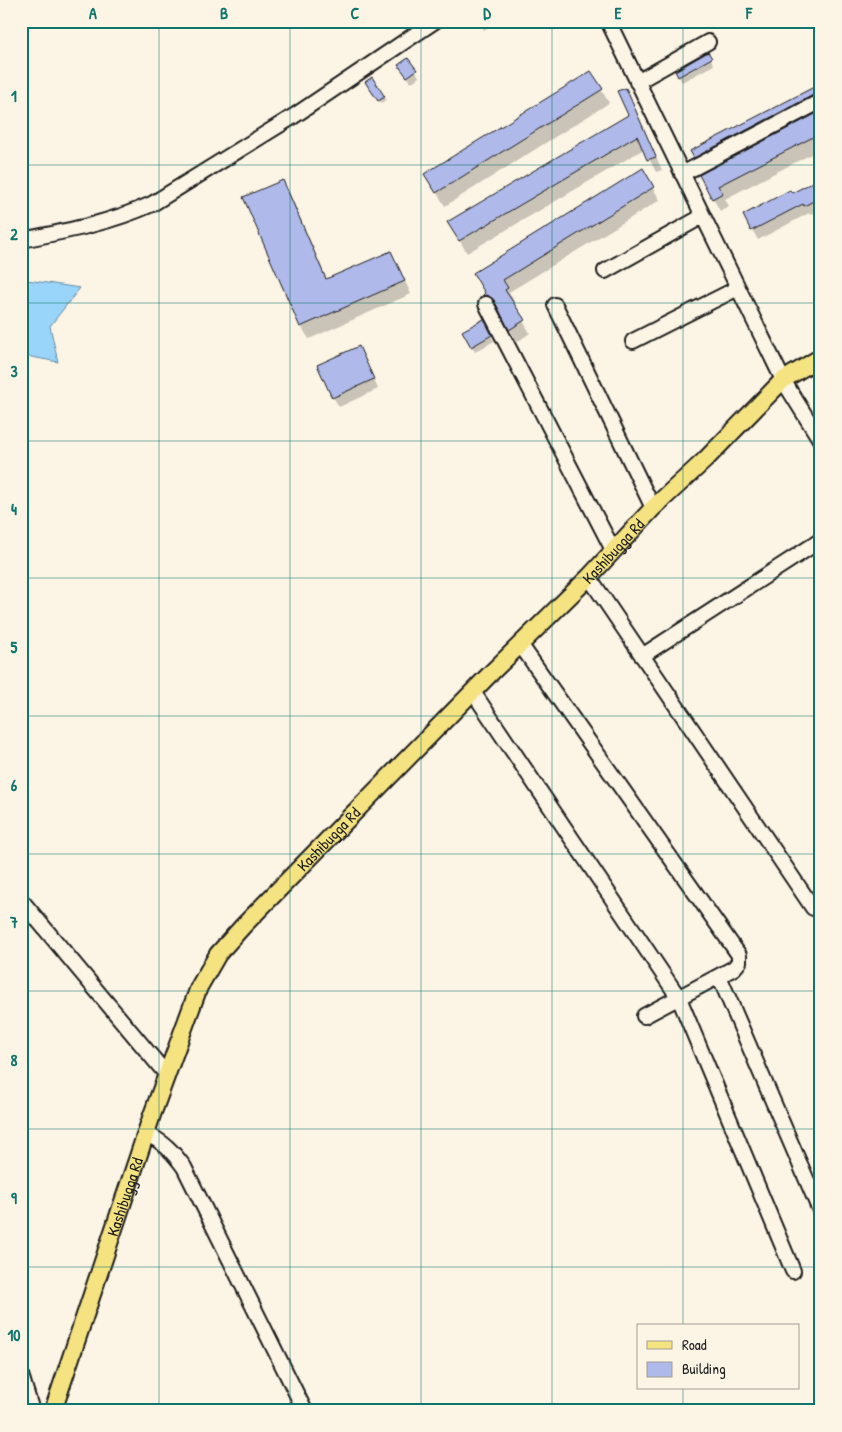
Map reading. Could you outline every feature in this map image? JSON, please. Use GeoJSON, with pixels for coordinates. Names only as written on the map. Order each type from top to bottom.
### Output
{"type":"FeatureCollection","features":[{"type":"Feature","properties":{"kind":"main road","name":"Kashibugga Rd"},"geometry":{"type":"LineString","coordinates":[[52,1411],[167,1075],[199,987],[218,954],[520,644],[588,577],[653,508],[705,460],[783,380],[821,357]]}},
{"type":"Feature","properties":{"kind":"street"},"geometry":{"type":"LineString","coordinates":[[21,240],[101,223],[127,215],[152,204],[294,116],[435,21]]}},
{"type":"Feature","properties":{"kind":"street"},"geometry":{"type":"LineString","coordinates":[[608,21],[783,380],[821,441]]}},
{"type":"Feature","properties":{"kind":"street"},"geometry":{"type":"LineString","coordinates":[[637,82],[708,42]]}},
{"type":"Feature","properties":{"kind":"street"},"geometry":{"type":"LineString","coordinates":[[682,174],[821,101]]}},
{"type":"Feature","properties":{"kind":"street"},"geometry":{"type":"LineString","coordinates":[[605,270],[703,216]]}},
{"type":"Feature","properties":{"kind":"street"},"geometry":{"type":"LineString","coordinates":[[633,341],[738,288]]}},
{"type":"Feature","properties":{"kind":"street"},"geometry":{"type":"LineString","coordinates":[[486,304],[613,550]]}},
{"type":"Feature","properties":{"kind":"street"},"geometry":{"type":"LineString","coordinates":[[555,306],[653,508]]}},
{"type":"Feature","properties":{"kind":"street"},"geometry":{"type":"LineString","coordinates":[[642,656],[821,540]]}},
{"type":"Feature","properties":{"kind":"street"},"geometry":{"type":"LineString","coordinates":[[588,577],[813,908]]}},
{"type":"Feature","properties":{"kind":"street"},"geometry":{"type":"LineString","coordinates":[[520,644],[739,955],[739,962],[734,968],[644,1016]]}},
{"type":"Feature","properties":{"kind":"street"},"geometry":{"type":"LineString","coordinates":[[473,692],[679,998],[793,1271]]}},
{"type":"Feature","properties":{"kind":"street"},"geometry":{"type":"LineString","coordinates":[[21,900],[167,1075]]}},
{"type":"Feature","properties":{"kind":"street"},"geometry":{"type":"LineString","coordinates":[[719,976],[821,1213]]}},
{"type":"Feature","properties":{"kind":"street"},"geometry":{"type":"LineString","coordinates":[[146,1134],[157,1138],[172,1150],[184,1167],[305,1411]]}},
{"type":"Feature","properties":{"kind":"street"},"geometry":{"type":"LineString","coordinates":[[21,1375],[32,1411]]}},
{"type":"Feature","properties":{"kind":"water"},"geometry":{"type":"Polygon","coordinates":[[[21,279],[80,288],[50,326],[58,362],[21,355],[21,279]]]}},
{"type":"Feature","properties":{"kind":"building"},"geometry":{"type":"Polygon","coordinates":[[[708,52],[712,58],[678,77],[675,71],[708,52]]]}},
{"type":"Feature","properties":{"kind":"building"},"geometry":{"type":"Polygon","coordinates":[[[408,58],[417,70],[407,77],[398,65],[408,58]]]}},
{"type":"Feature","properties":{"kind":"building"},"geometry":{"type":"Polygon","coordinates":[[[591,71],[603,89],[436,193],[424,174],[591,71]]]}},
{"type":"Feature","properties":{"kind":"building"},"geometry":{"type":"Polygon","coordinates":[[[372,77],[385,97],[378,101],[365,82],[372,77]]]}},
{"type":"Feature","properties":{"kind":"building"},"geometry":{"type":"Polygon","coordinates":[[[814,87],[817,93],[694,158],[690,151],[814,87]]]}},
{"type":"Feature","properties":{"kind":"building"},"geometry":{"type":"Polygon","coordinates":[[[626,88],[656,157],[647,160],[637,136],[459,241],[447,222],[628,115],[617,91],[626,88]]]}},
{"type":"Feature","properties":{"kind":"building"},"geometry":{"type":"Polygon","coordinates":[[[821,111],[821,133],[718,186],[723,193],[712,199],[699,175],[821,111]]]}},
{"type":"Feature","properties":{"kind":"building"},"geometry":{"type":"Polygon","coordinates":[[[643,168],[654,187],[503,280],[508,288],[505,290],[525,320],[509,330],[494,300],[487,295],[482,296],[485,293],[473,273],[643,168]]]}},
{"type":"Feature","properties":{"kind":"building"},"geometry":{"type":"Polygon","coordinates":[[[821,178],[821,197],[804,206],[803,204],[751,231],[743,215],[790,190],[792,193],[821,178]]]}},
{"type":"Feature","properties":{"kind":"building"},"geometry":{"type":"Polygon","coordinates":[[[283,180],[326,279],[391,251],[405,281],[300,327],[243,197],[283,180]]]}},
{"type":"Feature","properties":{"kind":"building"},"geometry":{"type":"Polygon","coordinates":[[[484,319],[492,335],[471,347],[462,331],[484,319]]]}},
{"type":"Feature","properties":{"kind":"building"},"geometry":{"type":"Polygon","coordinates":[[[359,346],[374,379],[332,398],[317,365],[359,346]]]}}]}
